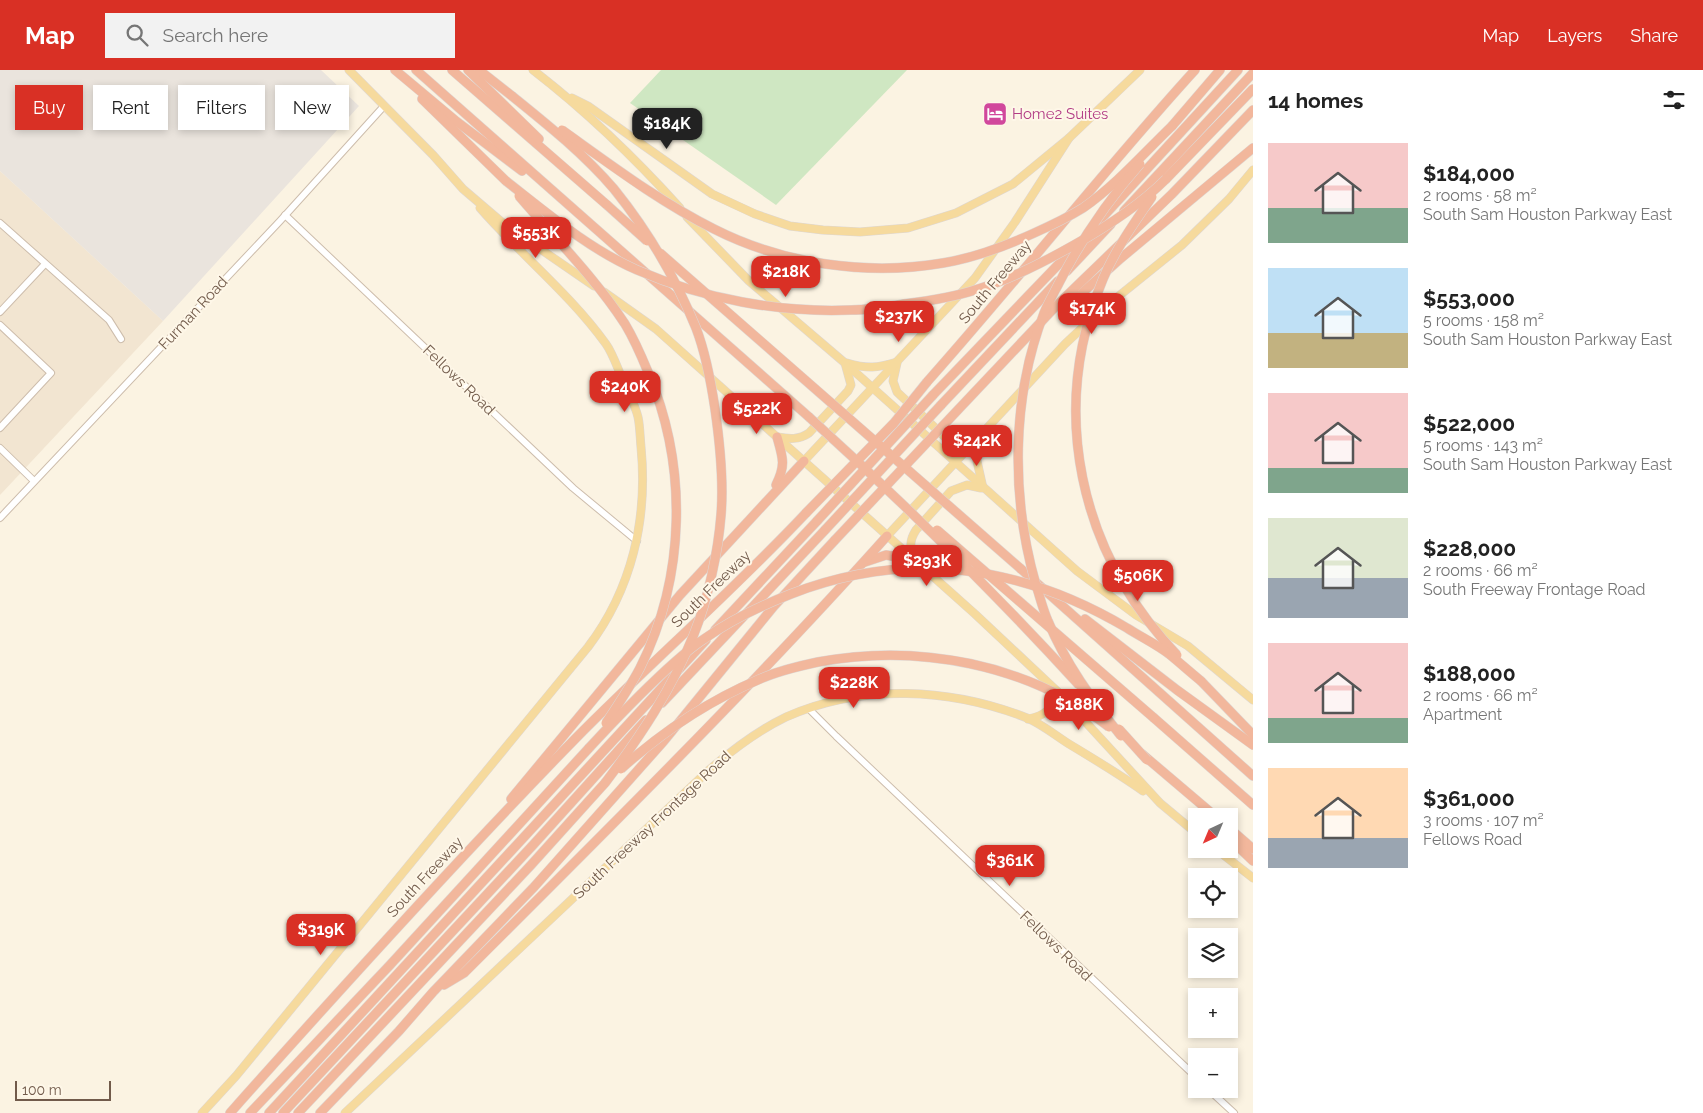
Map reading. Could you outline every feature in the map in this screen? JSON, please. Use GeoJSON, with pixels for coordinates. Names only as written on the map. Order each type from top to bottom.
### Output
{"type":"FeatureCollection","features":[{"type":"Feature","properties":{"kind":"highway"},"geometry":{"type":"LineString","coordinates":[[390,70],[506,181],[582,268],[626,326],[641,354],[658,394],[668,432],[674,471],[677,513],[675,550],[665,600],[640,667],[628,689],[589,748]]}},
{"type":"Feature","properties":{"kind":"highway"},"geometry":{"type":"LineString","coordinates":[[396,70],[456,121],[582,217]]}},
{"type":"Feature","properties":{"kind":"highway"},"geometry":{"type":"LineString","coordinates":[[416,70],[1253,805]]}},
{"type":"Feature","properties":{"kind":"highway"},"geometry":{"type":"LineString","coordinates":[[452,70],[1021,569],[1253,776]]}},
{"type":"Feature","properties":{"kind":"highway"},"geometry":{"type":"LineString","coordinates":[[468,70],[607,205]]}},
{"type":"Feature","properties":{"kind":"highway"},"geometry":{"type":"LineString","coordinates":[[298,1113],[531,865],[605,783],[651,720],[694,634],[713,565],[721,515],[720,440],[712,390],[696,329],[679,292],[632,212],[590,163],[562,137],[479,70]]}},
{"type":"Feature","properties":{"kind":"highway","name":"South Freeway"},"geometry":{"type":"LineString","coordinates":[[230,1113],[359,968],[457,862],[577,738],[729,592],[894,423],[1135,137],[1195,70]]}},
{"type":"Feature","properties":{"kind":"highway"},"geometry":{"type":"LineString","coordinates":[[269,1113],[933,395],[1086,236],[1238,70]]}},
{"type":"Feature","properties":{"kind":"highway"},"geometry":{"type":"LineString","coordinates":[[1121,736],[1105,716],[1070,663],[1048,621],[1030,564],[1022,528],[1018,446],[1021,412],[1028,370],[1044,313],[1069,265],[1103,210],[1219,71]]}},
{"type":"Feature","properties":{"kind":"highway"},"geometry":{"type":"LineString","coordinates":[[283,1113],[672,692],[826,530],[1253,72]]}},
{"type":"Feature","properties":{"kind":"highway"},"geometry":{"type":"LineString","coordinates":[[506,181],[565,227],[613,258],[637,270],[704,294],[772,307],[851,310],[913,303],[978,289],[1014,275],[1043,263],[1115,221],[1146,199],[1253,88]]}},
{"type":"Feature","properties":{"kind":"highway"},"geometry":{"type":"LineString","coordinates":[[512,96],[657,196],[714,229],[744,243],[768,251],[828,264],[860,267],[891,268],[942,263],[1002,248],[1056,223],[1084,207],[1118,178],[1172,126]]}},
{"type":"Feature","properties":{"kind":"highway"},"geometry":{"type":"LineString","coordinates":[[320,1113],[400,1031],[433,992],[534,887],[663,742],[774,606],[835,540],[1056,304],[1172,194],[1253,110]]}},
{"type":"Feature","properties":{"kind":"highway"},"geometry":{"type":"LineString","coordinates":[[1056,304],[1081,294],[1253,148]]}},
{"type":"Feature","properties":{"kind":"highway"},"geometry":{"type":"LineString","coordinates":[[1166,179],[1140,214],[1104,277],[1083,341],[1076,399],[1077,438],[1082,476],[1089,506],[1112,566],[1141,613],[1163,641],[1253,735]]}},
{"type":"Feature","properties":{"kind":"highway"},"geometry":{"type":"LineString","coordinates":[[810,417],[936,536],[1044,647],[1147,760],[1198,808]]}},
{"type":"Feature","properties":{"kind":"highway"},"geometry":{"type":"LineString","coordinates":[[771,496],[783,472],[784,462],[777,437]]}},
{"type":"Feature","properties":{"kind":"highway"},"geometry":{"type":"LineString","coordinates":[[457,862],[680,595],[804,461]]}},
{"type":"Feature","properties":{"kind":"highway"},"geometry":{"type":"LineString","coordinates":[[433,992],[464,973],[637,801],[719,717],[887,536]]}},
{"type":"Feature","properties":{"kind":"highway"},"geometry":{"type":"LineString","coordinates":[[863,563],[886,555],[914,560]]}},
{"type":"Feature","properties":{"kind":"highway"},"geometry":{"type":"LineString","coordinates":[[250,1113],[298,1064],[632,702],[684,654],[703,639],[740,616],[785,596],[835,579],[900,569],[962,570],[1020,581],[1094,610],[1167,653],[1201,681]]}},
{"type":"Feature","properties":{"kind":"highway"},"geometry":{"type":"LineString","coordinates":[[1021,569],[1177,690],[1253,745]]}},
{"type":"Feature","properties":{"kind":"highway"},"geometry":{"type":"LineString","coordinates":[[605,783],[665,732],[702,707],[760,678],[831,660],[885,655],[940,658],[1004,672],[1036,684],[1098,719],[1121,736],[1206,808]]}},
{"type":"Feature","properties":{"kind":"highway"},"geometry":{"type":"LineString","coordinates":[[1238,836],[1253,849]]}},
{"type":"Feature","properties":{"kind":"highway"},"geometry":{"type":"LineString","coordinates":[[1238,847],[1253,861]]}},
{"type":"Feature","properties":{"kind":"highway"},"geometry":{"type":"LineString","coordinates":[[256,1113],[298,1064]]}},
{"type":"Feature","properties":{"kind":"main road"},"geometry":{"type":"LineString","coordinates":[[202,1113],[236,1076],[588,647],[609,617],[618,599],[626,581],[637,541],[644,476],[638,416],[607,346],[579,311],[510,241],[434,155],[349,70]]}},
{"type":"Feature","properties":{"kind":"main road"},"geometry":{"type":"LineString","coordinates":[[533,70],[567,96],[626,151],[749,281],[845,363],[1076,571],[1136,615],[1188,646],[1253,700]]}},
{"type":"Feature","properties":{"kind":"main road"},"geometry":{"type":"LineString","coordinates":[[567,96],[580,101],[712,194],[755,214],[790,226],[860,232],[908,228],[956,213],[1013,184],[1069,138],[1140,70]]}},
{"type":"Feature","properties":{"kind":"main road"},"geometry":{"type":"LineString","coordinates":[[804,461],[975,278],[1015,222],[1069,138]]}},
{"type":"Feature","properties":{"kind":"main road"},"geometry":{"type":"LineString","coordinates":[[887,536],[1066,344],[1099,312],[1182,245],[1229,199],[1253,170]]}},
{"type":"Feature","properties":{"kind":"main road"},"geometry":{"type":"LineString","coordinates":[[463,190],[504,224],[656,328],[1058,692],[1160,803],[1188,826]]}},
{"type":"Feature","properties":{"kind":"main road"},"geometry":{"type":"LineString","coordinates":[[845,363],[873,368],[898,362]]}},
{"type":"Feature","properties":{"kind":"main road"},"geometry":{"type":"LineString","coordinates":[[898,362],[893,381],[898,392],[947,439],[958,444],[979,439]]}},
{"type":"Feature","properties":{"kind":"main road"},"geometry":{"type":"LineString","coordinates":[[777,437],[789,439],[802,438],[809,433],[848,391],[851,385],[845,363]]}},
{"type":"Feature","properties":{"kind":"main road"},"geometry":{"type":"LineString","coordinates":[[979,439],[977,462],[983,488]]}},
{"type":"Feature","properties":{"kind":"main road"},"geometry":{"type":"LineString","coordinates":[[914,560],[910,545],[912,537],[951,491],[967,485],[983,488]]}},
{"type":"Feature","properties":{"kind":"main road"},"geometry":{"type":"LineString","coordinates":[[1028,718],[1046,714],[1052,708],[1058,692]]}},
{"type":"Feature","properties":{"kind":"main road","name":"South Freeway Frontage Road"},"geometry":{"type":"LineString","coordinates":[[345,1113],[720,760],[759,732],[786,718],[830,702],[889,693],[946,696],[1028,718],[1160,803]]}},
{"type":"Feature","properties":{"kind":"main road"},"geometry":{"type":"LineString","coordinates":[[1227,858],[1253,878]]}},
{"type":"Feature","properties":{"kind":"street","name":"Furman Road"},"geometry":{"type":"LineString","coordinates":[[0,518],[285,215],[384,106]]}},
{"type":"Feature","properties":{"kind":"street","name":"Fellows Road"},"geometry":{"type":"LineString","coordinates":[[285,215],[573,488],[637,541]]}},
{"type":"Feature","properties":{"kind":"street"},"geometry":{"type":"LineString","coordinates":[[0,223],[109,320],[121,339]]}},
{"type":"Feature","properties":{"kind":"street"},"geometry":{"type":"LineString","coordinates":[[0,312],[45,264]]}},
{"type":"Feature","properties":{"kind":"street"},"geometry":{"type":"LineString","coordinates":[[0,325],[51,373],[0,428]]}},
{"type":"Feature","properties":{"kind":"street"},"geometry":{"type":"LineString","coordinates":[[0,448],[34,481]]}},
{"type":"Feature","properties":{"kind":"street","name":"Fellows Road"},"geometry":{"type":"LineString","coordinates":[[809,710],[1188,1070]]}},
{"type":"Feature","properties":{"kind":"street"},"geometry":{"type":"LineString","coordinates":[[1218,1098],[1234,1113]]}},
{"type":"Feature","properties":{"kind":"shaded area"},"geometry":{"type":"Polygon","coordinates":[[[0,70],[321,70],[337,85],[275,85],[275,130],[337,130],[163,321],[0,171],[0,70]]]}},
{"type":"Feature","properties":{"kind":"shaded area"},"geometry":{"type":"Polygon","coordinates":[[[349,97],[359,106],[349,117],[349,97]]]}},
{"type":"Feature","properties":{"kind":"shaded area"},"geometry":{"type":"Polygon","coordinates":[[[0,171],[163,321],[0,495],[0,171]]]}},
{"type":"Feature","properties":{"kind":"green space"},"geometry":{"type":"Polygon","coordinates":[[[661,70],[907,70],[776,205],[630,103],[661,70]]]}},
{"type":"Feature","properties":{"kind":"place","name":"Home2 Suites"},"geometry":{"type":"Point","coordinates":[995,114]}}]}
